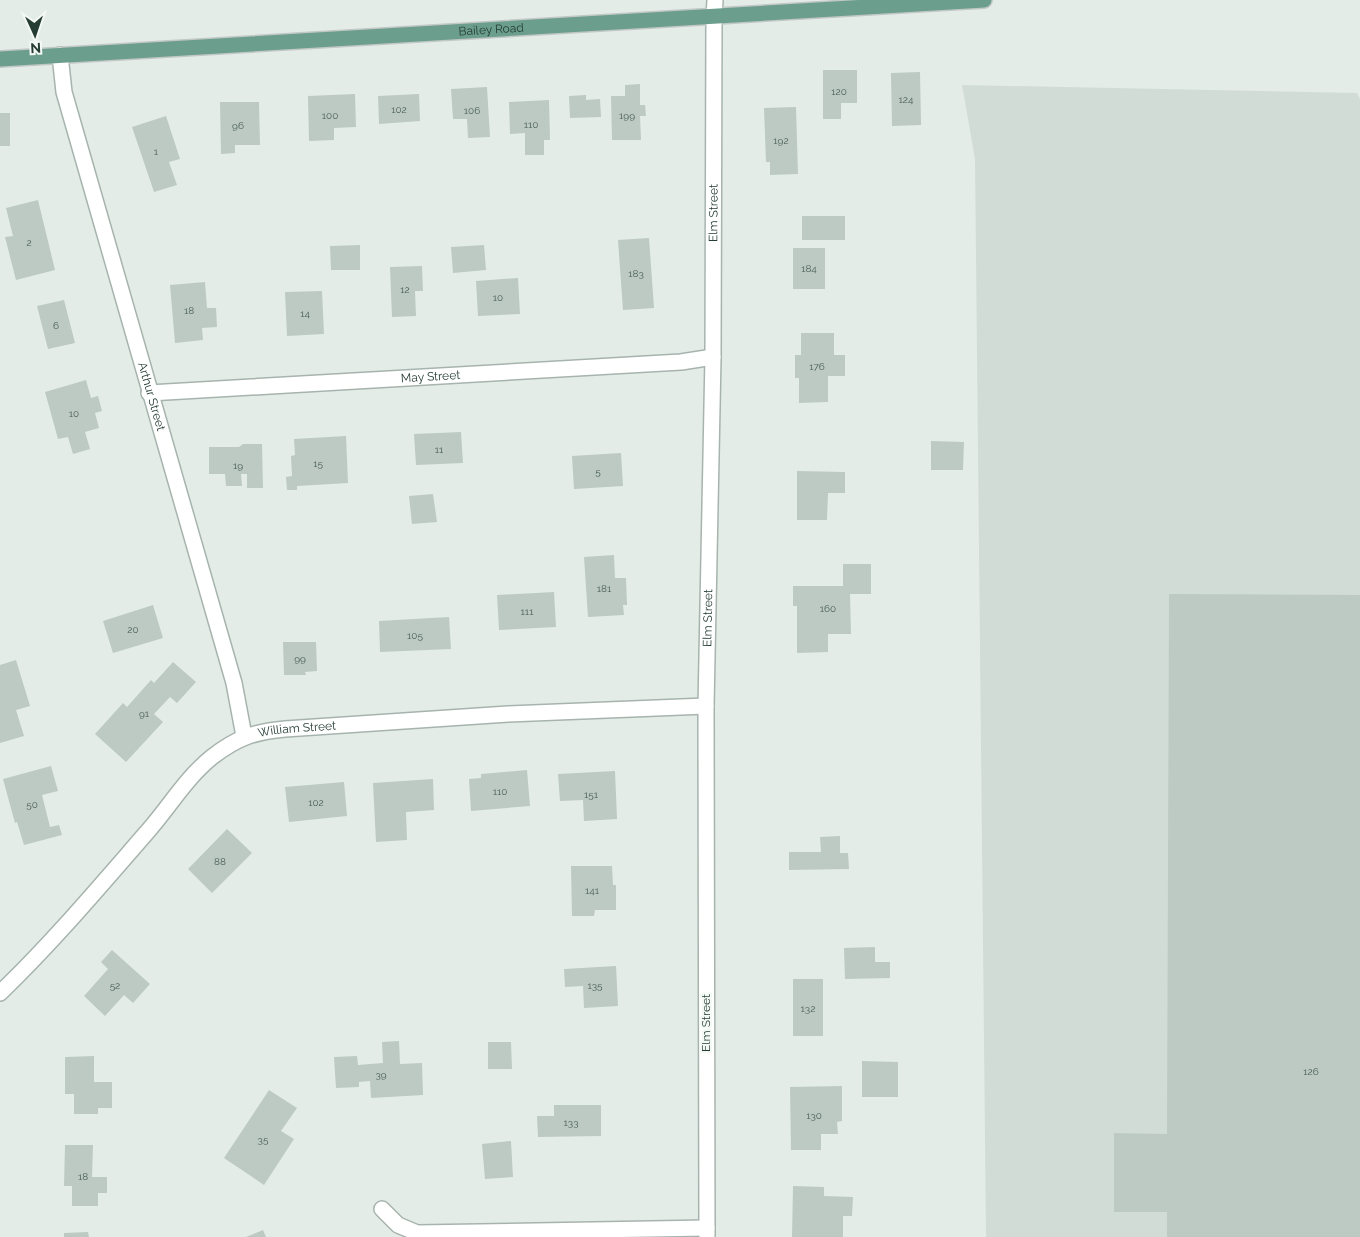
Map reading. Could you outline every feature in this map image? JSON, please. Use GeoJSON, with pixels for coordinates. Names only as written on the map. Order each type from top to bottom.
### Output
{"type":"FeatureCollection","features":[{"type":"Feature","properties":{"kind":"main road","name":"Bailey Road"},"geometry":{"type":"LineString","coordinates":[[0,59],[984,0]]}},
{"type":"Feature","properties":{"kind":"street","name":"Elm Street"},"geometry":{"type":"LineString","coordinates":[[707,1233],[706,706],[713,357],[715,0]]}},
{"type":"Feature","properties":{"kind":"street","name":"Arthur Street"},"geometry":{"type":"LineString","coordinates":[[60,55],[64,92],[149,393],[234,683],[244,736]]}},
{"type":"Feature","properties":{"kind":"street","name":"May Street"},"geometry":{"type":"LineString","coordinates":[[149,393],[682,362],[713,357]]}},
{"type":"Feature","properties":{"kind":"street","name":"William Street"},"geometry":{"type":"LineString","coordinates":[[0,993],[30,964],[74,916],[190,780],[211,758],[244,736],[285,729],[499,715],[706,706]]}},
{"type":"Feature","properties":{"kind":"street"},"geometry":{"type":"LineString","coordinates":[[382,1209],[398,1225],[417,1235],[707,1233]]}},
{"type":"Feature","properties":{"kind":"shaded area"},"geometry":{"type":"Polygon","coordinates":[[[962,85],[1357,93],[1360,99],[1360,1237],[986,1237],[975,159],[962,85]]]}},
{"type":"Feature","properties":{"kind":"building"},"geometry":{"type":"Polygon","coordinates":[[[823,70],[857,70],[857,103],[841,103],[841,119],[823,119],[823,70]]]}},
{"type":"Feature","properties":{"kind":"building"},"geometry":{"type":"Polygon","coordinates":[[[920,72],[921,125],[892,126],[891,73],[920,72]]]}},
{"type":"Feature","properties":{"kind":"building"},"geometry":{"type":"Polygon","coordinates":[[[640,84],[640,105],[645,105],[646,116],[640,116],[641,140],[612,140],[611,96],[625,96],[625,85],[640,84]]]}},
{"type":"Feature","properties":{"kind":"building"},"geometry":{"type":"Polygon","coordinates":[[[487,87],[490,137],[468,138],[467,119],[453,119],[451,89],[487,87]]]}},
{"type":"Feature","properties":{"kind":"building"},"geometry":{"type":"Polygon","coordinates":[[[355,94],[356,127],[334,128],[334,140],[309,141],[308,96],[355,94]]]}},
{"type":"Feature","properties":{"kind":"building"},"geometry":{"type":"Polygon","coordinates":[[[419,94],[420,121],[379,124],[378,96],[419,94]]]}},
{"type":"Feature","properties":{"kind":"building"},"geometry":{"type":"Polygon","coordinates":[[[586,95],[586,100],[600,99],[601,117],[570,118],[569,96],[586,95]]]}},
{"type":"Feature","properties":{"kind":"building"},"geometry":{"type":"Polygon","coordinates":[[[549,100],[550,140],[544,140],[544,155],[525,155],[525,133],[510,134],[509,102],[549,100]]]}},
{"type":"Feature","properties":{"kind":"building"},"geometry":{"type":"Polygon","coordinates":[[[220,102],[259,102],[260,145],[235,145],[235,153],[221,154],[220,102]]]}},
{"type":"Feature","properties":{"kind":"building"},"geometry":{"type":"Polygon","coordinates":[[[796,107],[798,174],[770,175],[770,162],[766,162],[764,108],[796,107]]]}},
{"type":"Feature","properties":{"kind":"building"},"geometry":{"type":"Polygon","coordinates":[[[0,113],[10,113],[10,146],[0,146],[0,113]]]}},
{"type":"Feature","properties":{"kind":"building"},"geometry":{"type":"Polygon","coordinates":[[[166,116],[180,159],[169,162],[177,185],[154,192],[132,127],[166,116]]]}},
{"type":"Feature","properties":{"kind":"building"},"geometry":{"type":"Polygon","coordinates":[[[38,200],[55,270],[16,280],[5,237],[13,236],[6,208],[38,200]]]}},
{"type":"Feature","properties":{"kind":"building"},"geometry":{"type":"Polygon","coordinates":[[[802,216],[845,216],[845,240],[802,240],[802,216]]]}},
{"type":"Feature","properties":{"kind":"building"},"geometry":{"type":"Polygon","coordinates":[[[649,238],[654,308],[623,310],[618,240],[649,238]]]}},
{"type":"Feature","properties":{"kind":"building"},"geometry":{"type":"Polygon","coordinates":[[[360,245],[360,270],[331,270],[330,246],[360,245]]]}},
{"type":"Feature","properties":{"kind":"building"},"geometry":{"type":"Polygon","coordinates":[[[484,245],[486,270],[453,273],[451,247],[484,245]]]}},
{"type":"Feature","properties":{"kind":"building"},"geometry":{"type":"Polygon","coordinates":[[[793,248],[825,248],[825,289],[793,289],[793,248]]]}},
{"type":"Feature","properties":{"kind":"building"},"geometry":{"type":"Polygon","coordinates":[[[422,266],[423,291],[415,291],[416,316],[392,317],[390,267],[422,266]]]}},
{"type":"Feature","properties":{"kind":"building"},"geometry":{"type":"Polygon","coordinates":[[[518,278],[520,314],[478,316],[476,281],[518,278]]]}},
{"type":"Feature","properties":{"kind":"building"},"geometry":{"type":"Polygon","coordinates":[[[205,282],[207,308],[216,308],[217,327],[202,328],[203,340],[175,343],[170,285],[205,282]]]}},
{"type":"Feature","properties":{"kind":"building"},"geometry":{"type":"Polygon","coordinates":[[[322,291],[324,334],[287,336],[285,292],[322,291]]]}},
{"type":"Feature","properties":{"kind":"building"},"geometry":{"type":"Polygon","coordinates":[[[64,300],[75,343],[48,349],[37,306],[64,300]]]}},
{"type":"Feature","properties":{"kind":"building"},"geometry":{"type":"Polygon","coordinates":[[[801,333],[834,333],[834,355],[845,355],[845,376],[828,376],[828,402],[799,403],[799,378],[795,378],[795,355],[801,355],[801,333]]]}},
{"type":"Feature","properties":{"kind":"building"},"geometry":{"type":"Polygon","coordinates":[[[86,380],[91,398],[98,396],[102,411],[95,413],[99,428],[85,432],[90,449],[73,454],[68,437],[58,439],[45,392],[86,380]]]}},
{"type":"Feature","properties":{"kind":"building"},"geometry":{"type":"Polygon","coordinates":[[[461,432],[463,463],[416,465],[414,434],[461,432]]]}},
{"type":"Feature","properties":{"kind":"building"},"geometry":{"type":"Polygon","coordinates":[[[346,436],[348,483],[297,486],[297,490],[287,490],[286,477],[292,476],[291,456],[295,455],[294,439],[346,436]]]}},
{"type":"Feature","properties":{"kind":"building"},"geometry":{"type":"Polygon","coordinates":[[[931,441],[964,442],[963,470],[931,470],[931,441]]]}},
{"type":"Feature","properties":{"kind":"building"},"geometry":{"type":"Polygon","coordinates":[[[243,444],[262,444],[263,488],[247,488],[247,474],[241,474],[242,486],[226,486],[225,474],[209,474],[209,447],[239,447],[243,444]]]}},
{"type":"Feature","properties":{"kind":"building"},"geometry":{"type":"Polygon","coordinates":[[[621,453],[623,486],[574,489],[572,456],[621,453]]]}},
{"type":"Feature","properties":{"kind":"building"},"geometry":{"type":"Polygon","coordinates":[[[797,471],[845,472],[845,493],[828,493],[827,520],[797,520],[797,471]]]}},
{"type":"Feature","properties":{"kind":"building"},"geometry":{"type":"Polygon","coordinates":[[[433,494],[437,522],[412,524],[409,496],[433,494]]]}},
{"type":"Feature","properties":{"kind":"building"},"geometry":{"type":"Polygon","coordinates":[[[614,555],[615,578],[626,578],[627,605],[623,605],[624,615],[588,617],[584,557],[614,555]]]}},
{"type":"Feature","properties":{"kind":"building"},"geometry":{"type":"Polygon","coordinates":[[[843,564],[871,564],[871,594],[850,594],[851,634],[828,634],[828,652],[797,653],[797,606],[793,606],[793,586],[843,586],[843,564]]]}},
{"type":"Feature","properties":{"kind":"building"},"geometry":{"type":"Polygon","coordinates":[[[554,592],[556,627],[499,630],[497,595],[554,592]]]}},
{"type":"Feature","properties":{"kind":"building"},"geometry":{"type":"Polygon","coordinates":[[[1169,594],[1360,595],[1360,1237],[1167,1237],[1167,1212],[1114,1212],[1114,1133],[1167,1134],[1169,594]]]}},
{"type":"Feature","properties":{"kind":"building"},"geometry":{"type":"Polygon","coordinates":[[[153,605],[163,638],[113,653],[103,621],[153,605]]]}},
{"type":"Feature","properties":{"kind":"building"},"geometry":{"type":"Polygon","coordinates":[[[449,617],[451,649],[380,652],[379,621],[449,617]]]}},
{"type":"Feature","properties":{"kind":"building"},"geometry":{"type":"Polygon","coordinates":[[[283,642],[316,642],[317,671],[305,672],[306,675],[284,675],[283,642]]]}},
{"type":"Feature","properties":{"kind":"building"},"geometry":{"type":"Polygon","coordinates":[[[16,660],[30,706],[16,710],[24,736],[0,743],[0,665],[16,660]]]}},
{"type":"Feature","properties":{"kind":"building"},"geometry":{"type":"Polygon","coordinates":[[[173,662],[196,682],[177,703],[170,697],[154,714],[163,722],[126,762],[95,734],[123,703],[127,707],[151,680],[154,683],[173,662]]]}},
{"type":"Feature","properties":{"kind":"building"},"geometry":{"type":"Polygon","coordinates":[[[51,766],[58,791],[42,795],[50,827],[59,825],[62,835],[24,845],[17,822],[15,823],[3,779],[51,766]]]}},
{"type":"Feature","properties":{"kind":"building"},"geometry":{"type":"Polygon","coordinates":[[[527,770],[530,806],[471,811],[469,779],[481,778],[481,774],[527,770]]]}},
{"type":"Feature","properties":{"kind":"building"},"geometry":{"type":"Polygon","coordinates":[[[615,771],[617,819],[584,821],[583,800],[560,801],[558,774],[615,771]]]}},
{"type":"Feature","properties":{"kind":"building"},"geometry":{"type":"Polygon","coordinates":[[[433,779],[434,810],[406,812],[407,840],[376,842],[373,783],[433,779]]]}},
{"type":"Feature","properties":{"kind":"building"},"geometry":{"type":"Polygon","coordinates":[[[344,782],[347,816],[289,822],[285,787],[344,782]]]}},
{"type":"Feature","properties":{"kind":"building"},"geometry":{"type":"Polygon","coordinates":[[[227,829],[252,853],[212,893],[188,869],[227,829]]]}},
{"type":"Feature","properties":{"kind":"building"},"geometry":{"type":"Polygon","coordinates":[[[840,836],[840,853],[848,853],[849,869],[789,870],[789,852],[821,852],[820,837],[840,836]]]}},
{"type":"Feature","properties":{"kind":"building"},"geometry":{"type":"Polygon","coordinates":[[[571,866],[612,866],[613,885],[616,885],[616,910],[595,910],[594,916],[572,916],[571,866]]]}},
{"type":"Feature","properties":{"kind":"building"},"geometry":{"type":"Polygon","coordinates":[[[875,947],[875,962],[890,962],[890,978],[845,979],[844,948],[875,947]]]}},
{"type":"Feature","properties":{"kind":"building"},"geometry":{"type":"Polygon","coordinates":[[[112,950],[150,984],[133,1003],[124,995],[105,1016],[84,996],[108,969],[101,962],[112,950]]]}},
{"type":"Feature","properties":{"kind":"building"},"geometry":{"type":"Polygon","coordinates":[[[616,966],[618,1006],[584,1008],[583,986],[565,987],[564,969],[616,966]]]}},
{"type":"Feature","properties":{"kind":"building"},"geometry":{"type":"Polygon","coordinates":[[[793,979],[823,979],[823,1036],[793,1036],[793,979]]]}},
{"type":"Feature","properties":{"kind":"building"},"geometry":{"type":"Polygon","coordinates":[[[399,1041],[400,1064],[422,1063],[423,1095],[371,1098],[370,1081],[359,1082],[359,1087],[336,1088],[334,1057],[357,1056],[358,1065],[383,1063],[382,1042],[399,1041]]]}},
{"type":"Feature","properties":{"kind":"building"},"geometry":{"type":"Polygon","coordinates":[[[488,1042],[511,1042],[512,1069],[488,1069],[488,1042]]]}},
{"type":"Feature","properties":{"kind":"building"},"geometry":{"type":"Polygon","coordinates":[[[94,1056],[94,1082],[112,1082],[112,1108],[98,1108],[98,1114],[74,1114],[74,1094],[65,1094],[65,1057],[94,1056]]]}},
{"type":"Feature","properties":{"kind":"building"},"geometry":{"type":"Polygon","coordinates":[[[862,1061],[898,1062],[898,1097],[862,1097],[862,1061]]]}},
{"type":"Feature","properties":{"kind":"building"},"geometry":{"type":"Polygon","coordinates":[[[842,1086],[842,1121],[837,1122],[838,1134],[821,1134],[821,1150],[791,1150],[790,1087],[842,1086]]]}},
{"type":"Feature","properties":{"kind":"building"},"geometry":{"type":"Polygon","coordinates":[[[269,1090],[297,1108],[281,1131],[294,1139],[264,1185],[224,1158],[269,1090]]]}},
{"type":"Feature","properties":{"kind":"building"},"geometry":{"type":"Polygon","coordinates":[[[554,1105],[601,1105],[601,1136],[538,1137],[537,1116],[554,1116],[554,1105]]]}},
{"type":"Feature","properties":{"kind":"building"},"geometry":{"type":"Polygon","coordinates":[[[511,1141],[513,1177],[485,1179],[482,1144],[511,1141]]]}},
{"type":"Feature","properties":{"kind":"building"},"geometry":{"type":"Polygon","coordinates":[[[65,1145],[93,1145],[92,1177],[107,1177],[107,1193],[98,1193],[98,1206],[72,1206],[72,1186],[64,1186],[65,1145]]]}},
{"type":"Feature","properties":{"kind":"building"},"geometry":{"type":"Polygon","coordinates":[[[793,1186],[824,1187],[824,1196],[853,1197],[852,1216],[843,1216],[843,1237],[792,1237],[793,1186]]]}},
{"type":"Feature","properties":{"kind":"building"},"geometry":{"type":"Polygon","coordinates":[[[263,1230],[266,1237],[246,1237],[263,1230]]]}},
{"type":"Feature","properties":{"kind":"building"},"geometry":{"type":"Polygon","coordinates":[[[88,1232],[89,1237],[64,1237],[64,1233],[88,1232]]]}}]}
